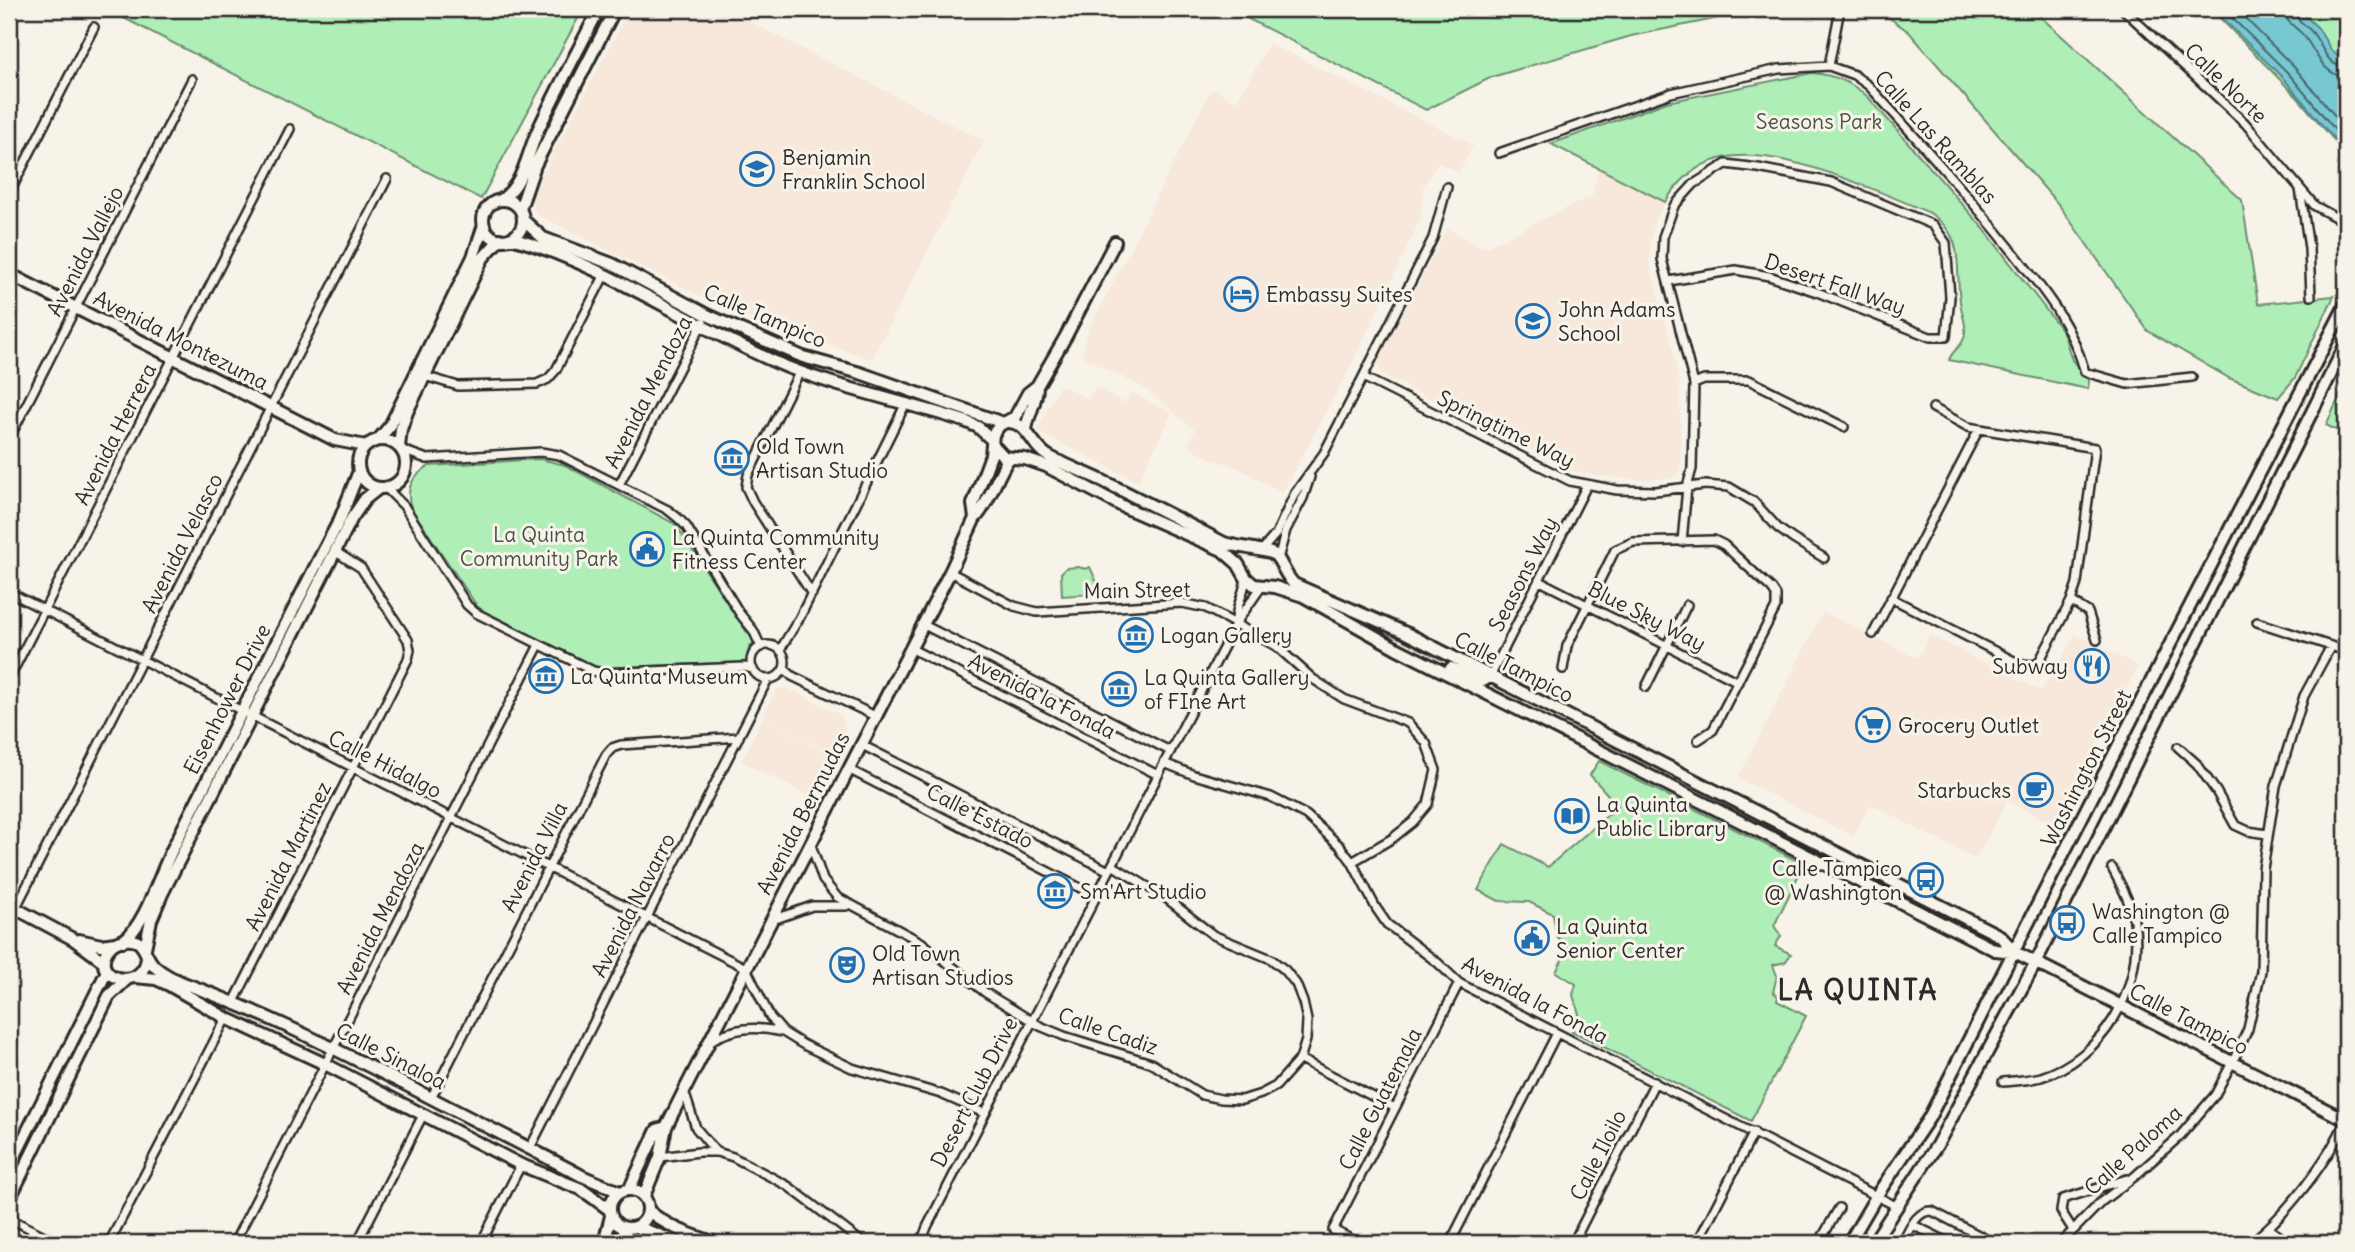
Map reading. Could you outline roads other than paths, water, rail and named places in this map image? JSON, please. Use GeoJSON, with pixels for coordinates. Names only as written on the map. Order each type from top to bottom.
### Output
{"type":"FeatureCollection","features":[{"type":"Feature","properties":{"kind":"main road","name":"Eisenhower Drive"},"geometry":{"type":"LineString","coordinates":[[119,942],[131,935],[142,920],[158,879],[361,503],[383,488],[393,486],[403,477],[407,464],[401,449],[404,421],[420,374],[473,257],[487,209],[508,195],[519,180],[538,130],[599,9]]}},
{"type":"Feature","properties":{"kind":"main road","name":"Eisenhower Drive"},"geometry":{"type":"LineString","coordinates":[[378,440],[390,426],[420,374],[483,258],[520,231],[535,165],[615,9]]}},
{"type":"Feature","properties":{"kind":"main road"},"geometry":{"type":"LineString","coordinates":[[567,73],[566,91],[570,97]]}},
{"type":"Feature","properties":{"kind":"main road"},"geometry":{"type":"LineString","coordinates":[[501,200],[512,202],[522,215]]}},
{"type":"Feature","properties":{"kind":"main road","name":"Calle Tampico"},"geometry":{"type":"LineString","coordinates":[[522,215],[543,238],[612,264],[707,315],[803,357],[860,373],[1005,422],[1019,424],[1033,444],[1046,456],[1107,483],[1224,543],[1271,552],[1279,561],[1284,574],[1294,584],[1406,633],[2000,936],[2015,951],[2035,962],[2346,1120]]}},
{"type":"Feature","properties":{"kind":"main road"},"geometry":{"type":"LineString","coordinates":[[484,225],[490,234],[506,239]]}},
{"type":"Feature","properties":{"kind":"main road","name":"Calle Tampico"},"geometry":{"type":"LineString","coordinates":[[506,239],[552,252],[752,351],[800,371],[967,422],[992,442],[999,454],[1046,466],[1124,507],[1222,550],[1238,564],[1245,577],[1254,585],[1303,596],[1396,648],[1995,950],[2015,951]]}},
{"type":"Feature","properties":{"kind":"main road","name":"Avenida Bermudas"},"geometry":{"type":"LineString","coordinates":[[975,518],[973,504],[991,455],[995,429],[1015,417],[1028,393],[1037,386],[1115,242]]}},
{"type":"Feature","properties":{"kind":"main road","name":"Avenida Montezuma"},"geometry":{"type":"LineString","coordinates":[[9,274],[335,440],[353,455],[358,468]]}},
{"type":"Feature","properties":{"kind":"main road","name":"Washington Street"},"geometry":{"type":"LineString","coordinates":[[1849,1243],[1877,1195],[1929,1118],[2346,304]]}},
{"type":"Feature","properties":{"kind":"main road","name":"Washington Street"},"geometry":{"type":"LineString","coordinates":[[1873,1243],[1937,1144],[2035,962],[2346,344]]}},
{"type":"Feature","properties":{"kind":"main road","name":"Avenida Bermudas"},"geometry":{"type":"LineString","coordinates":[[644,1196],[660,1157],[666,1127],[950,572],[975,518],[982,512],[997,477],[1012,458],[1020,456],[1027,447],[1027,418],[1037,397],[1037,386]]}},
{"type":"Feature","properties":{"kind":"main road","name":"Avenida Montezuma"},"geometry":{"type":"LineString","coordinates":[[335,440],[366,446]]}},
{"type":"Feature","properties":{"kind":"main road"},"geometry":{"type":"LineString","coordinates":[[366,446],[378,440],[392,442],[401,449]]}},
{"type":"Feature","properties":{"kind":"main road","name":"Eisenhower Drive"},"geometry":{"type":"LineString","coordinates":[[146,951],[151,920],[162,894],[248,715],[267,659],[344,512],[362,451],[366,446]]}},
{"type":"Feature","properties":{"kind":"main road"},"geometry":{"type":"LineString","coordinates":[[358,468],[367,482],[383,488]]}},
{"type":"Feature","properties":{"kind":"main road","name":"Desert Club Drive"},"geometry":{"type":"LineString","coordinates":[[1245,577],[1245,559],[1259,550]]}},
{"type":"Feature","properties":{"kind":"main road","name":"Desert Club Drive"},"geometry":{"type":"LineString","coordinates":[[1264,586],[1277,578],[1279,561]]}},
{"type":"Feature","properties":{"kind":"main road"},"geometry":{"type":"LineString","coordinates":[[1396,648],[1432,659],[1483,681],[1490,677]]}},
{"type":"Feature","properties":{"kind":"main road"},"geometry":{"type":"LineString","coordinates":[[12,907],[73,939],[116,977],[131,978]]}},
{"type":"Feature","properties":{"kind":"main road"},"geometry":{"type":"LineString","coordinates":[[9,1200],[109,996],[144,969],[146,951],[132,941],[102,945],[73,939]]}},
{"type":"Feature","properties":{"kind":"main road"},"geometry":{"type":"LineString","coordinates":[[9,1168],[105,966],[107,951],[119,942]]}},
{"type":"Feature","properties":{"kind":"main road","name":"Calle Sinaloa"},"geometry":{"type":"LineString","coordinates":[[146,951],[153,964],[171,978],[234,1002],[334,1048],[582,1176],[625,1191]]}},
{"type":"Feature","properties":{"kind":"main road","name":"Calle Sinaloa"},"geometry":{"type":"LineString","coordinates":[[131,978],[156,979],[226,1018],[521,1165],[581,1189],[611,1213]]}},
{"type":"Feature","properties":{"kind":"main road","name":"Avenida Bermudas"},"geometry":{"type":"LineString","coordinates":[[625,1191],[657,1130],[666,1127]]}},
{"type":"Feature","properties":{"kind":"main road"},"geometry":{"type":"LineString","coordinates":[[604,1243],[612,1199],[625,1191],[644,1196],[649,1211],[662,1222],[679,1231],[716,1243]]}},
{"type":"Feature","properties":{"kind":"main road"},"geometry":{"type":"LineString","coordinates":[[617,1243],[645,1220],[649,1211]]}},
{"type":"Feature","properties":{"kind":"main road"},"geometry":{"type":"LineString","coordinates":[[611,1213],[618,1225],[680,1243]]}},
{"type":"Feature","properties":{"kind":"main road"},"geometry":{"type":"LineString","coordinates":[[635,1243],[650,1243]]}},
{"type":"Feature","properties":{"kind":"street"},"geometry":{"type":"LineString","coordinates":[[1829,66],[1840,9]]}},
{"type":"Feature","properties":{"kind":"street","name":"Calle Norte"},"geometry":{"type":"LineString","coordinates":[[2123,9],[2245,122],[2315,206],[2346,223]]}},
{"type":"Feature","properties":{"kind":"street"},"geometry":{"type":"LineString","coordinates":[[9,194],[94,27]]}},
{"type":"Feature","properties":{"kind":"street","name":"Calle Las Ramblas"},"geometry":{"type":"LineString","coordinates":[[1499,153],[1671,93],[1779,69],[1829,66],[1854,75],[1869,86],[1976,205],[2053,303],[2077,343],[2085,372],[2127,384],[2192,377]]}},
{"type":"Feature","properties":{"kind":"street","name":"Avenida Vallejo"},"geometry":{"type":"LineString","coordinates":[[9,439],[192,79]]}},
{"type":"Feature","properties":{"kind":"street","name":"Avenida Herrera"},"geometry":{"type":"LineString","coordinates":[[9,680],[289,129]]}},
{"type":"Feature","properties":{"kind":"street","name":"Desert Fall Way"},"geometry":{"type":"LineString","coordinates":[[1726,164],[1832,182],[1933,225],[1946,243],[1950,297],[1946,337],[1930,337],[1769,276],[1736,270],[1669,281],[1662,259],[1663,237],[1674,206],[1694,184],[1726,164]]}},
{"type":"Feature","properties":{"kind":"street","name":"Avenida Velasco"},"geometry":{"type":"LineString","coordinates":[[9,922],[12,907],[142,660],[387,179]]}},
{"type":"Feature","properties":{"kind":"street","name":"Desert Club Drive"},"geometry":{"type":"LineString","coordinates":[[1259,550],[1276,534],[1295,493],[1324,453],[1433,238],[1447,187]]}},
{"type":"Feature","properties":{"kind":"street"},"geometry":{"type":"LineString","coordinates":[[2300,187],[2309,248],[2311,296]]}},
{"type":"Feature","properties":{"kind":"street"},"geometry":{"type":"LineString","coordinates":[[420,374],[458,386],[537,384],[548,379],[556,370],[604,276]]}},
{"type":"Feature","properties":{"kind":"street"},"geometry":{"type":"LineString","coordinates":[[1669,281],[1694,384],[1692,469],[1687,487],[1682,542]]}},
{"type":"Feature","properties":{"kind":"street","name":"Avenida Mendoza"},"geometry":{"type":"LineString","coordinates":[[620,485],[707,315]]}},
{"type":"Feature","properties":{"kind":"street"},"geometry":{"type":"LineString","coordinates":[[800,371],[748,475],[746,487],[812,594]]}},
{"type":"Feature","properties":{"kind":"street","name":"Springtime Way"},"geometry":{"type":"LineString","coordinates":[[1363,377],[1562,478],[1617,490],[1656,491],[1719,485],[1737,490],[1754,502],[1778,528],[1824,558]]}},
{"type":"Feature","properties":{"kind":"street"},"geometry":{"type":"LineString","coordinates":[[1694,384],[1704,380],[1749,380],[1844,427]]}},
{"type":"Feature","properties":{"kind":"street"},"geometry":{"type":"LineString","coordinates":[[780,650],[812,594],[906,403]]}},
{"type":"Feature","properties":{"kind":"street"},"geometry":{"type":"LineString","coordinates":[[1891,598],[2020,664],[2032,666],[2040,660],[2071,601],[2077,583],[2095,448],[1968,427],[1933,408]]}},
{"type":"Feature","properties":{"kind":"street"},"geometry":{"type":"LineString","coordinates":[[1873,634],[1979,429]]}},
{"type":"Feature","properties":{"kind":"street"},"geometry":{"type":"LineString","coordinates":[[401,449],[427,459],[541,452],[559,455],[668,510],[685,526],[761,646]]}},
{"type":"Feature","properties":{"kind":"street","name":"Desert Club Drive"},"geometry":{"type":"LineString","coordinates":[[1279,561],[1286,530],[1303,498],[1312,470]]}},
{"type":"Feature","properties":{"kind":"street","name":"Seasons Way"},"geometry":{"type":"LineString","coordinates":[[1490,677],[1587,485]]}},
{"type":"Feature","properties":{"kind":"street"},"geometry":{"type":"LineString","coordinates":[[383,488],[398,499],[411,515],[467,605],[488,621],[539,646],[603,673],[744,667],[753,669],[762,678],[768,679],[780,674],[784,668],[784,655],[774,646],[761,646],[752,656],[753,669]]}},
{"type":"Feature","properties":{"kind":"street"},"geometry":{"type":"LineString","coordinates":[[1563,669],[1567,646],[1615,550],[1633,542],[1706,540],[1724,545],[1764,580],[1776,596],[1776,607],[1713,730],[1698,740]]}},
{"type":"Feature","properties":{"kind":"street","name":"Avenida Martinez"},"geometry":{"type":"LineString","coordinates":[[234,1002],[408,659],[408,640],[361,568],[336,552]]}},
{"type":"Feature","properties":{"kind":"street","name":"Main Street"},"geometry":{"type":"LineString","coordinates":[[950,572],[1026,610],[1037,612],[1182,603],[1206,608],[1276,646],[1313,679],[1344,699],[1408,723],[1426,743],[1436,771],[1428,804],[1413,822],[1393,838],[1352,862]]}},
{"type":"Feature","properties":{"kind":"street","name":"Desert Club Drive"},"geometry":{"type":"LineString","coordinates":[[1236,623],[1235,611],[1245,588],[1245,577]]}},
{"type":"Feature","properties":{"kind":"street","name":"Blue Sky Way"},"geometry":{"type":"LineString","coordinates":[[1540,581],[1738,682]]}},
{"type":"Feature","properties":{"kind":"street","name":"Desert Club Drive"},"geometry":{"type":"LineString","coordinates":[[922,1243],[927,1227],[984,1112],[1236,623],[1264,586]]}},
{"type":"Feature","properties":{"kind":"street","name":"Calle Hidalgo"},"geometry":{"type":"LineString","coordinates":[[9,592],[746,968]]}},
{"type":"Feature","properties":{"kind":"street"},"geometry":{"type":"LineString","coordinates":[[2071,601],[2088,612],[2097,640]]}},
{"type":"Feature","properties":{"kind":"street"},"geometry":{"type":"LineString","coordinates":[[1646,687],[1688,605]]}},
{"type":"Feature","properties":{"kind":"street"},"geometry":{"type":"LineString","coordinates":[[2257,622],[2346,651]]}},
{"type":"Feature","properties":{"kind":"street","name":"Avenida la Fonda"},"geometry":{"type":"LineString","coordinates":[[922,624],[1170,751]]}},
{"type":"Feature","properties":{"kind":"street","name":"Avenida Mendoza"},"geometry":{"type":"LineString","coordinates":[[234,1243],[539,646]]}},
{"type":"Feature","properties":{"kind":"street","name":"Calle Paloma"},"geometry":{"type":"LineString","coordinates":[[2061,1243],[2101,1202],[2134,1177],[2189,1126],[2215,1095],[2233,1063],[2248,1029],[2261,971],[2261,917],[2267,834],[2276,786],[2292,729],[2305,696],[2331,646]]}},
{"type":"Feature","properties":{"kind":"street","name":"Avenida la Fonda"},"geometry":{"type":"LineString","coordinates":[[910,648],[1158,775]]}},
{"type":"Feature","properties":{"kind":"street"},"geometry":{"type":"LineString","coordinates":[[784,668],[792,676],[875,716]]}},
{"type":"Feature","properties":{"kind":"street","name":"Avenida Navarro"},"geometry":{"type":"LineString","coordinates":[[530,1148],[768,679]]}},
{"type":"Feature","properties":{"kind":"street","name":"Avenida Villa"},"geometry":{"type":"LineString","coordinates":[[431,1098],[606,755],[612,748],[621,745],[739,737]]}},
{"type":"Feature","properties":{"kind":"street","name":"Calle Estado"},"geometry":{"type":"LineString","coordinates":[[860,744],[1110,868],[1166,898],[1213,935],[1271,959],[1285,970],[1296,985],[1307,1020],[1306,1040],[1300,1059]]}},
{"type":"Feature","properties":{"kind":"street"},"geometry":{"type":"LineString","coordinates":[[2178,747],[2197,764],[2235,825],[2248,831],[2267,834]]}},
{"type":"Feature","properties":{"kind":"street","name":"Avenida la Fonda"},"geometry":{"type":"LineString","coordinates":[[1164,762],[1194,775],[1271,797],[1291,806],[1328,833],[1352,862],[1387,924],[1438,963],[1459,983],[1896,1206]]}},
{"type":"Feature","properties":{"kind":"street","name":"Calle Estado"},"geometry":{"type":"LineString","coordinates":[[848,769],[1096,896]]}},
{"type":"Feature","properties":{"kind":"street","name":"Calle Cadiz"},"geometry":{"type":"LineString","coordinates":[[810,843],[828,889],[851,907],[921,942],[986,993],[1064,1036],[1151,1063],[1202,1095],[1220,1100],[1242,1100],[1261,1094],[1276,1086],[1300,1059]]}},
{"type":"Feature","properties":{"kind":"street"},"geometry":{"type":"LineString","coordinates":[[2003,1082],[2041,1077],[2071,1062],[2094,1044],[2109,1026],[2120,1006],[2135,964],[2135,926],[2127,898],[2112,868]]}},
{"type":"Feature","properties":{"kind":"street","name":"Calle Cadiz"},"geometry":{"type":"LineString","coordinates":[[769,922],[812,906],[835,904],[851,907]]}},
{"type":"Feature","properties":{"kind":"street"},"geometry":{"type":"LineString","coordinates":[[746,968],[770,1017],[783,1032]]}},
{"type":"Feature","properties":{"kind":"street","name":"Calle Guatemala"},"geometry":{"type":"LineString","coordinates":[[1359,1243],[1333,1230],[1459,983]]}},
{"type":"Feature","properties":{"kind":"street"},"geometry":{"type":"LineString","coordinates":[[110,1243],[226,1018]]}},
{"type":"Feature","properties":{"kind":"street"},"geometry":{"type":"LineString","coordinates":[[709,1041],[725,1032],[738,1029],[765,1028],[783,1032],[847,1066],[941,1094],[984,1112]]}},
{"type":"Feature","properties":{"kind":"street"},"geometry":{"type":"LineString","coordinates":[[1450,1243],[1557,1033]]}},
{"type":"Feature","properties":{"kind":"street"},"geometry":{"type":"LineString","coordinates":[[1300,1059],[1395,1108]]}},
{"type":"Feature","properties":{"kind":"street","name":"Calle Iloilo"},"geometry":{"type":"LineString","coordinates":[[1573,1243],[1655,1082]]}},
{"type":"Feature","properties":{"kind":"street"},"geometry":{"type":"LineString","coordinates":[[684,1091],[696,1128],[717,1152]]}},
{"type":"Feature","properties":{"kind":"street"},"geometry":{"type":"LineString","coordinates":[[357,1243],[423,1115]]}},
{"type":"Feature","properties":{"kind":"street"},"geometry":{"type":"LineString","coordinates":[[2250,1243],[2269,1229],[2325,1157],[2346,1120]]}},
{"type":"Feature","properties":{"kind":"street"},"geometry":{"type":"LineString","coordinates":[[1697,1243],[1754,1132]]}},
{"type":"Feature","properties":{"kind":"street"},"geometry":{"type":"LineString","coordinates":[[660,1157],[717,1152],[751,1166],[788,1186],[863,1243]]}},
{"type":"Feature","properties":{"kind":"street"},"geometry":{"type":"LineString","coordinates":[[481,1243],[521,1165]]}},
{"type":"Feature","properties":{"kind":"street"},"geometry":{"type":"LineString","coordinates":[[2073,1230],[2061,1211],[2063,1199],[2134,1177]]}},
{"type":"Feature","properties":{"kind":"street"},"geometry":{"type":"LineString","coordinates":[[1819,1243],[1839,1208]]}},
{"type":"Feature","properties":{"kind":"street"},"geometry":{"type":"LineString","coordinates":[[1902,1243],[1919,1213],[1925,1211],[1931,1211],[1994,1243]]}},
{"type":"Feature","properties":{"kind":"street"},"geometry":{"type":"LineString","coordinates":[[9,1218],[58,1243]]}},
{"type":"Feature","properties":{"kind":"street"},"geometry":{"type":"LineString","coordinates":[[1913,1225],[1950,1243]]}},
{"type":"Feature","properties":{"kind":"street"},"geometry":{"type":"LineString","coordinates":[[2269,1229],[2289,1243]]}},
{"type":"Feature","properties":{"kind":"water"},"geometry":{"type":"Polygon","coordinates":[[[2213,9],[2298,9],[2318,28],[2331,50],[2346,63],[2346,153],[2283,78],[2213,9]]]}},
{"type":"Feature","properties":{"kind":"place","name":"Benjamin Franklin School"},"geometry":{"type":"Point","coordinates":[757,169]}},
{"type":"Feature","properties":{"kind":"place","name":"Embassy Suites"},"geometry":{"type":"Point","coordinates":[1241,294]}},
{"type":"Feature","properties":{"kind":"place","name":"John Adams School"},"geometry":{"type":"Point","coordinates":[1533,321]}},
{"type":"Feature","properties":{"kind":"place","name":"Old Town Artisan Studio"},"geometry":{"type":"Point","coordinates":[732,458]}},
{"type":"Feature","properties":{"kind":"place","name":"La Quinta Community Fitness Center"},"geometry":{"type":"Point","coordinates":[647,549]}},
{"type":"Feature","properties":{"kind":"place","name":"Logan Gallery"},"geometry":{"type":"Point","coordinates":[1136,635]}},
{"type":"Feature","properties":{"kind":"place","name":"Subway"},"geometry":{"type":"Point","coordinates":[2092,666]}},
{"type":"Feature","properties":{"kind":"place","name":"La Quinta Museum"},"geometry":{"type":"Point","coordinates":[546,676]}},
{"type":"Feature","properties":{"kind":"place","name":"La Quinta Gallery of FIne Art"},"geometry":{"type":"Point","coordinates":[1119,689]}},
{"type":"Feature","properties":{"kind":"place","name":"Grocery Outlet"},"geometry":{"type":"Point","coordinates":[1873,725]}},
{"type":"Feature","properties":{"kind":"place","name":"Starbucks"},"geometry":{"type":"Point","coordinates":[2036,790]}},
{"type":"Feature","properties":{"kind":"place","name":"La Quinta Public Library"},"geometry":{"type":"Point","coordinates":[1572,816]}},
{"type":"Feature","properties":{"kind":"place","name":"Calle Tampico @ Washington"},"geometry":{"type":"Point","coordinates":[1926,880]}},
{"type":"Feature","properties":{"kind":"place","name":"Sm'Art Studio"},"geometry":{"type":"Point","coordinates":[1055,891]}},
{"type":"Feature","properties":{"kind":"place","name":"Washington @ Calle Tampico"},"geometry":{"type":"Point","coordinates":[2067,923]}},
{"type":"Feature","properties":{"kind":"place","name":"La Quinta Senior Center"},"geometry":{"type":"Point","coordinates":[1532,938]}},
{"type":"Feature","properties":{"kind":"place","name":"Old Town Artisan Studios"},"geometry":{"type":"Point","coordinates":[847,965]}},
{"type":"Feature","properties":{"kind":"district","name":"LA QUINTA"},"geometry":{"type":"Point","coordinates":[1858,990]}},
{"type":"Feature","properties":{"kind":"park label","name":"Seasons Park"},"geometry":{"type":"Point","coordinates":[1819,121]}},
{"type":"Feature","properties":{"kind":"park label","name":"La Quinta Community Park"},"geometry":{"type":"Point","coordinates":[539,546]}}]}
